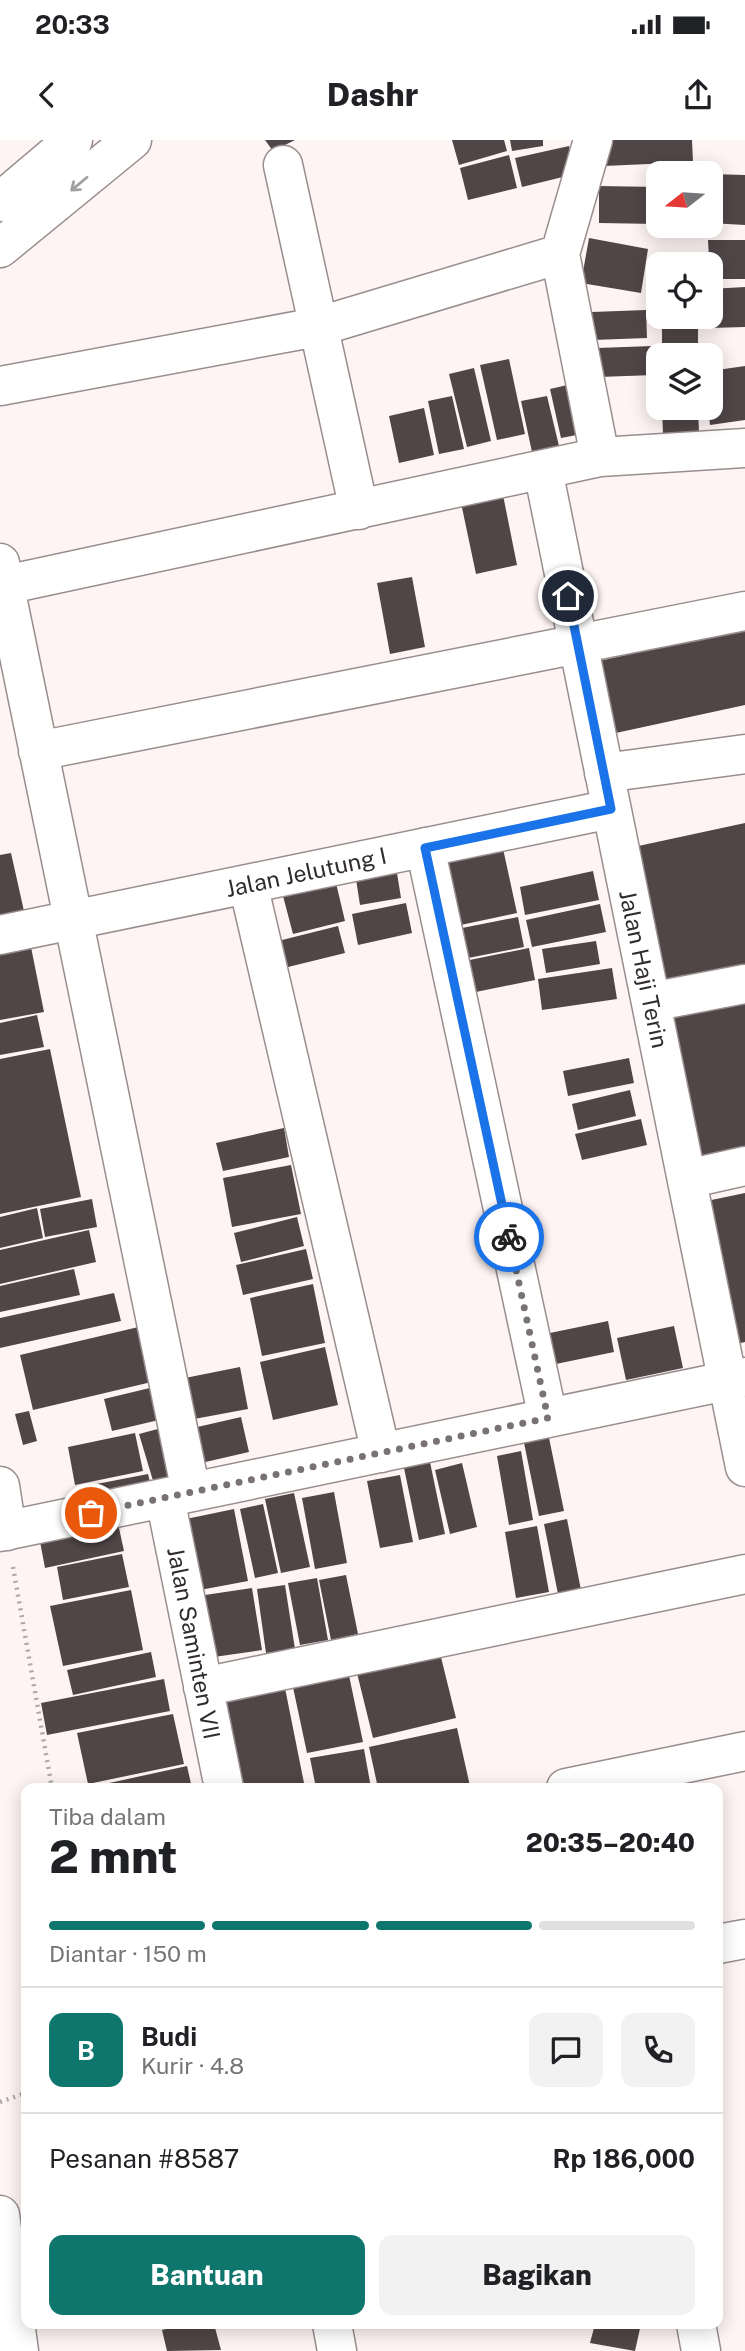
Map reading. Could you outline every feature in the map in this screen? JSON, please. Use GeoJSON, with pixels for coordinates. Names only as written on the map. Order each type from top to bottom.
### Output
{"type":"FeatureCollection","features":[{"type":"Feature","properties":{"kind":"main road"},"geometry":{"type":"LineString","coordinates":[[0,202],[73,140]]}},
{"type":"Feature","properties":{"kind":"main road"},"geometry":{"type":"LineString","coordinates":[[0,248],[132,140]]}},
{"type":"Feature","properties":{"kind":"main road"},"geometry":{"type":"LineString","coordinates":[[593,140],[560,254],[600,457]]}},
{"type":"Feature","properties":{"kind":"main road"},"geometry":{"type":"LineString","coordinates":[[283,165],[359,510]]}},
{"type":"Feature","properties":{"kind":"main road"},"geometry":{"type":"LineString","coordinates":[[0,386],[317,327],[560,254]]}},
{"type":"Feature","properties":{"kind":"main road"},"geometry":{"type":"LineString","coordinates":[[2,574],[359,510],[600,457],[745,448]]}},
{"type":"Feature","properties":{"kind":"main road","name":"Jalan Haji Terin"},"geometry":{"type":"LineString","coordinates":[[543,470],[687,1178],[737,1379],[745,1467]]}},
{"type":"Feature","properties":{"kind":"main road","name":"Jalan Saminten VII"},"geometry":{"type":"LineString","coordinates":[[2,574],[73,920],[178,1495],[203,1687],[223,1783]]}},
{"type":"Feature","properties":{"kind":"main road"},"geometry":{"type":"LineString","coordinates":[[38,751],[745,611]]}},
{"type":"Feature","properties":{"kind":"main road","name":"Jalan Jelutung I"},"geometry":{"type":"LineString","coordinates":[[0,935],[425,848],[608,791],[745,754]]}},
{"type":"Feature","properties":{"kind":"main road"},"geometry":{"type":"LineString","coordinates":[[425,848],[548,1418]]}},
{"type":"Feature","properties":{"kind":"main road"},"geometry":{"type":"LineString","coordinates":[[248,884],[381,1453]]}},
{"type":"Feature","properties":{"kind":"main road"},"geometry":{"type":"LineString","coordinates":[[651,1002],[745,984]]}},
{"type":"Feature","properties":{"kind":"main road"},"geometry":{"type":"LineString","coordinates":[[687,1178],[745,1167]]}},
{"type":"Feature","properties":{"kind":"main road"},"geometry":{"type":"LineString","coordinates":[[0,1486],[6,1541],[178,1495],[737,1379]]}},
{"type":"Feature","properties":{"kind":"main road"},"geometry":{"type":"LineString","coordinates":[[203,1687],[745,1574]]}},
{"type":"Feature","properties":{"kind":"main road"},"geometry":{"type":"LineString","coordinates":[[590,1783],[745,1751]]}},
{"type":"Feature","properties":{"kind":"main road"},"geometry":{"type":"LineString","coordinates":[[723,1943],[745,1939]]}},
{"type":"Feature","properties":{"kind":"main road"},"geometry":{"type":"LineString","coordinates":[[0,2215],[19,2351]]}},
{"type":"Feature","properties":{"kind":"main road"},"geometry":{"type":"LineString","coordinates":[[333,2329],[337,2351]]}},
{"type":"Feature","properties":{"kind":"main road"},"geometry":{"type":"LineString","coordinates":[[697,2329],[701,2351]]}},
{"type":"Feature","properties":{"kind":"path"},"geometry":{"type":"LineString","coordinates":[[6,1541],[51,1783]]}},
{"type":"Feature","properties":{"kind":"path"},"geometry":{"type":"LineString","coordinates":[[0,2102],[21,2095]]}},
{"type":"Feature","properties":{"kind":"building"},"geometry":{"type":"Polygon","coordinates":[[[265,140],[295,140],[273,151],[265,140]]]}},
{"type":"Feature","properties":{"kind":"building"},"geometry":{"type":"Polygon","coordinates":[[[452,140],[504,140],[507,151],[459,165],[452,140]]]}},
{"type":"Feature","properties":{"kind":"building"},"geometry":{"type":"Polygon","coordinates":[[[510,140],[543,140],[543,146],[512,151],[510,140]]]}},
{"type":"Feature","properties":{"kind":"building"},"geometry":{"type":"Polygon","coordinates":[[[603,140],[692,140],[693,161],[646,161],[646,164],[604,166],[603,140]]]}},
{"type":"Feature","properties":{"kind":"building"},"geometry":{"type":"Polygon","coordinates":[[[569,146],[575,174],[522,187],[515,158],[569,146]]]}},
{"type":"Feature","properties":{"kind":"building"},"geometry":{"type":"Polygon","coordinates":[[[509,155],[517,188],[468,200],[460,168],[509,155]]]}},
{"type":"Feature","properties":{"kind":"building"},"geometry":{"type":"Polygon","coordinates":[[[723,174],[745,175],[745,225],[723,224],[723,174]]]}},
{"type":"Feature","properties":{"kind":"building"},"geometry":{"type":"Polygon","coordinates":[[[599,186],[646,187],[646,224],[599,223],[599,186]]]}},
{"type":"Feature","properties":{"kind":"building"},"geometry":{"type":"Polygon","coordinates":[[[589,238],[648,249],[641,293],[581,283],[589,238]]]}},
{"type":"Feature","properties":{"kind":"building"},"geometry":{"type":"Polygon","coordinates":[[[708,240],[745,240],[745,279],[723,279],[723,252],[709,252],[708,240]]]}},
{"type":"Feature","properties":{"kind":"building"},"geometry":{"type":"Polygon","coordinates":[[[745,287],[745,327],[723,328],[723,288],[745,287]]]}},
{"type":"Feature","properties":{"kind":"building"},"geometry":{"type":"Polygon","coordinates":[[[646,310],[647,338],[593,340],[592,312],[646,310]]]}},
{"type":"Feature","properties":{"kind":"building"},"geometry":{"type":"Polygon","coordinates":[[[662,329],[698,329],[698,343],[662,343],[662,329]]]}},
{"type":"Feature","properties":{"kind":"building"},"geometry":{"type":"Polygon","coordinates":[[[646,346],[646,375],[598,377],[597,348],[646,346]]]}},
{"type":"Feature","properties":{"kind":"building"},"geometry":{"type":"Polygon","coordinates":[[[509,359],[525,434],[497,440],[480,365],[509,359]]]}},
{"type":"Feature","properties":{"kind":"building"},"geometry":{"type":"Polygon","coordinates":[[[745,366],[745,420],[710,425],[709,420],[723,420],[723,369],[745,366]]]}},
{"type":"Feature","properties":{"kind":"building"},"geometry":{"type":"Polygon","coordinates":[[[474,368],[491,441],[467,447],[449,374],[474,368]]]}},
{"type":"Feature","properties":{"kind":"building"},"geometry":{"type":"Polygon","coordinates":[[[576,383],[587,433],[561,438],[550,389],[576,383]]]}},
{"type":"Feature","properties":{"kind":"building"},"geometry":{"type":"Polygon","coordinates":[[[452,396],[464,449],[439,454],[428,401],[452,396]]]}},
{"type":"Feature","properties":{"kind":"building"},"geometry":{"type":"Polygon","coordinates":[[[547,396],[559,446],[532,452],[521,401],[547,396]]]}},
{"type":"Feature","properties":{"kind":"building"},"geometry":{"type":"Polygon","coordinates":[[[424,408],[434,455],[399,463],[389,416],[424,408]]]}},
{"type":"Feature","properties":{"kind":"building"},"geometry":{"type":"Polygon","coordinates":[[[662,420],[698,420],[699,432],[663,434],[662,420]]]}},
{"type":"Feature","properties":{"kind":"building"},"geometry":{"type":"Polygon","coordinates":[[[502,490],[517,565],[476,574],[460,498],[502,490]]]}},
{"type":"Feature","properties":{"kind":"building"},"geometry":{"type":"Polygon","coordinates":[[[412,577],[425,647],[390,654],[377,583],[412,577]]]}},
{"type":"Feature","properties":{"kind":"building"},"geometry":{"type":"Polygon","coordinates":[[[745,628],[745,705],[602,736],[586,664],[745,628]]]}},
{"type":"Feature","properties":{"kind":"building"},"geometry":{"type":"Polygon","coordinates":[[[745,823],[745,972],[660,991],[629,848],[745,823]]]}},
{"type":"Feature","properties":{"kind":"building"},"geometry":{"type":"Polygon","coordinates":[[[502,844],[517,913],[456,926],[441,857],[502,844]]]}},
{"type":"Feature","properties":{"kind":"building"},"geometry":{"type":"Polygon","coordinates":[[[11,853],[26,920],[0,926],[0,855],[11,853]]]}},
{"type":"Feature","properties":{"kind":"building"},"geometry":{"type":"Polygon","coordinates":[[[396,867],[401,898],[360,905],[355,873],[396,867]]]}},
{"type":"Feature","properties":{"kind":"building"},"geometry":{"type":"Polygon","coordinates":[[[593,871],[599,900],[525,915],[520,887],[593,871]]]}},
{"type":"Feature","properties":{"kind":"building"},"geometry":{"type":"Polygon","coordinates":[[[336,883],[345,921],[293,934],[283,896],[336,883]]]}},
{"type":"Feature","properties":{"kind":"building"},"geometry":{"type":"Polygon","coordinates":[[[406,903],[412,933],[358,945],[352,914],[406,903]]]}},
{"type":"Feature","properties":{"kind":"building"},"geometry":{"type":"Polygon","coordinates":[[[600,904],[606,932],[532,947],[526,920],[600,904]]]}},
{"type":"Feature","properties":{"kind":"building"},"geometry":{"type":"Polygon","coordinates":[[[518,917],[524,947],[458,960],[452,930],[518,917]]]}},
{"type":"Feature","properties":{"kind":"building"},"geometry":{"type":"Polygon","coordinates":[[[338,926],[345,953],[284,968],[278,941],[338,926]]]}},
{"type":"Feature","properties":{"kind":"building"},"geometry":{"type":"Polygon","coordinates":[[[596,941],[600,964],[546,973],[542,949],[596,941]]]}},
{"type":"Feature","properties":{"kind":"building"},"geometry":{"type":"Polygon","coordinates":[[[30,942],[44,1012],[0,1020],[0,947],[30,942]]]}},
{"type":"Feature","properties":{"kind":"building"},"geometry":{"type":"Polygon","coordinates":[[[529,948],[535,980],[466,994],[460,962],[529,948]]]}},
{"type":"Feature","properties":{"kind":"building"},"geometry":{"type":"Polygon","coordinates":[[[612,968],[617,999],[542,1010],[538,979],[612,968]]]}},
{"type":"Feature","properties":{"kind":"building"},"geometry":{"type":"Polygon","coordinates":[[[745,1002],[745,1151],[692,1163],[661,1021],[745,1002]]]}},
{"type":"Feature","properties":{"kind":"building"},"geometry":{"type":"Polygon","coordinates":[[[37,1015],[44,1047],[0,1055],[0,1023],[37,1015]]]}},
{"type":"Feature","properties":{"kind":"building"},"geometry":{"type":"Polygon","coordinates":[[[50,1049],[81,1197],[0,1214],[0,1059],[50,1049]]]}},
{"type":"Feature","properties":{"kind":"building"},"geometry":{"type":"Polygon","coordinates":[[[629,1058],[634,1083],[568,1096],[563,1071],[629,1058]]]}},
{"type":"Feature","properties":{"kind":"building"},"geometry":{"type":"Polygon","coordinates":[[[630,1090],[636,1116],[578,1130],[572,1104],[630,1090]]]}},
{"type":"Feature","properties":{"kind":"building"},"geometry":{"type":"Polygon","coordinates":[[[641,1119],[647,1145],[582,1160],[575,1134],[641,1119]]]}},
{"type":"Feature","properties":{"kind":"building"},"geometry":{"type":"Polygon","coordinates":[[[284,1128],[289,1157],[223,1171],[216,1143],[284,1128]]]}},
{"type":"Feature","properties":{"kind":"building"},"geometry":{"type":"Polygon","coordinates":[[[291,1165],[301,1214],[232,1227],[223,1178],[291,1165]]]}},
{"type":"Feature","properties":{"kind":"building"},"geometry":{"type":"Polygon","coordinates":[[[745,1193],[745,1342],[728,1346],[697,1203],[745,1193]]]}},
{"type":"Feature","properties":{"kind":"building"},"geometry":{"type":"Polygon","coordinates":[[[92,1199],[97,1227],[45,1237],[40,1209],[92,1199]]]}},
{"type":"Feature","properties":{"kind":"building"},"geometry":{"type":"Polygon","coordinates":[[[37,1208],[43,1238],[0,1248],[0,1217],[37,1208]]]}},
{"type":"Feature","properties":{"kind":"building"},"geometry":{"type":"Polygon","coordinates":[[[297,1217],[304,1246],[241,1262],[234,1233],[297,1217]]]}},
{"type":"Feature","properties":{"kind":"building"},"geometry":{"type":"Polygon","coordinates":[[[89,1230],[96,1262],[0,1284],[0,1250],[89,1230]]]}},
{"type":"Feature","properties":{"kind":"building"},"geometry":{"type":"Polygon","coordinates":[[[306,1249],[313,1279],[243,1295],[236,1265],[306,1249]]]}},
{"type":"Feature","properties":{"kind":"building"},"geometry":{"type":"Polygon","coordinates":[[[74,1269],[80,1295],[0,1312],[0,1286],[74,1269]]]}},
{"type":"Feature","properties":{"kind":"building"},"geometry":{"type":"Polygon","coordinates":[[[313,1284],[325,1343],[262,1356],[250,1298],[313,1284]]]}},
{"type":"Feature","properties":{"kind":"building"},"geometry":{"type":"Polygon","coordinates":[[[114,1293],[121,1321],[0,1348],[0,1318],[114,1293]]]}},
{"type":"Feature","properties":{"kind":"building"},"geometry":{"type":"Polygon","coordinates":[[[608,1321],[614,1352],[551,1365],[545,1334],[608,1321]]]}},
{"type":"Feature","properties":{"kind":"building"},"geometry":{"type":"Polygon","coordinates":[[[147,1325],[160,1380],[33,1410],[20,1355],[147,1325]]]}},
{"type":"Feature","properties":{"kind":"building"},"geometry":{"type":"Polygon","coordinates":[[[674,1326],[683,1368],[626,1380],[617,1338],[674,1326]]]}},
{"type":"Feature","properties":{"kind":"building"},"geometry":{"type":"Polygon","coordinates":[[[325,1347],[338,1405],[273,1420],[260,1362],[325,1347]]]}},
{"type":"Feature","properties":{"kind":"building"},"geometry":{"type":"Polygon","coordinates":[[[240,1367],[248,1409],[178,1422],[170,1381],[240,1367]]]}},
{"type":"Feature","properties":{"kind":"building"},"geometry":{"type":"Polygon","coordinates":[[[154,1387],[163,1419],[112,1431],[104,1399],[154,1387]]]}},
{"type":"Feature","properties":{"kind":"building"},"geometry":{"type":"Polygon","coordinates":[[[29,1411],[37,1441],[23,1445],[15,1414],[29,1411]]]}},
{"type":"Feature","properties":{"kind":"building"},"geometry":{"type":"Polygon","coordinates":[[[241,1417],[249,1452],[188,1466],[180,1431],[241,1417]]]}},
{"type":"Feature","properties":{"kind":"building"},"geometry":{"type":"Polygon","coordinates":[[[169,1426],[186,1485],[157,1494],[139,1434],[169,1426]]]}},
{"type":"Feature","properties":{"kind":"building"},"geometry":{"type":"Polygon","coordinates":[[[547,1428],[564,1511],[539,1516],[522,1433],[547,1428]]]}},
{"type":"Feature","properties":{"kind":"building"},"geometry":{"type":"Polygon","coordinates":[[[135,1433],[143,1471],[75,1485],[68,1447],[135,1433]]]}},
{"type":"Feature","properties":{"kind":"building"},"geometry":{"type":"Polygon","coordinates":[[[521,1451],[533,1520],[509,1525],[497,1456],[521,1451]]]}},
{"type":"Feature","properties":{"kind":"building"},"geometry":{"type":"Polygon","coordinates":[[[430,1462],[445,1534],[419,1540],[404,1468],[430,1462]]]}},
{"type":"Feature","properties":{"kind":"building"},"geometry":{"type":"Polygon","coordinates":[[[462,1463],[477,1527],[450,1534],[435,1470],[462,1463]]]}},
{"type":"Feature","properties":{"kind":"building"},"geometry":{"type":"Polygon","coordinates":[[[148,1474],[153,1494],[80,1509],[76,1488],[148,1474]]]}},
{"type":"Feature","properties":{"kind":"building"},"geometry":{"type":"Polygon","coordinates":[[[400,1475],[413,1542],[380,1548],[367,1481],[400,1475]]]}},
{"type":"Feature","properties":{"kind":"building"},"geometry":{"type":"Polygon","coordinates":[[[334,1492],[347,1563],[315,1569],[302,1498],[334,1492]]]}},
{"type":"Feature","properties":{"kind":"building"},"geometry":{"type":"Polygon","coordinates":[[[294,1493],[310,1567],[281,1573],[265,1499],[294,1493]]]}},
{"type":"Feature","properties":{"kind":"building"},"geometry":{"type":"Polygon","coordinates":[[[263,1504],[278,1573],[255,1578],[240,1509],[263,1504]]]}},
{"type":"Feature","properties":{"kind":"building"},"geometry":{"type":"Polygon","coordinates":[[[234,1509],[248,1581],[200,1590],[186,1519],[234,1509]]]}},
{"type":"Feature","properties":{"kind":"building"},"geometry":{"type":"Polygon","coordinates":[[[116,1514],[124,1551],[45,1568],[38,1531],[116,1514]]]}},
{"type":"Feature","properties":{"kind":"building"},"geometry":{"type":"Polygon","coordinates":[[[567,1519],[581,1590],[558,1594],[544,1524],[567,1519]]]}},
{"type":"Feature","properties":{"kind":"building"},"geometry":{"type":"Polygon","coordinates":[[[537,1526],[549,1592],[516,1598],[505,1532],[537,1526]]]}},
{"type":"Feature","properties":{"kind":"building"},"geometry":{"type":"Polygon","coordinates":[[[122,1554],[129,1587],[63,1600],[57,1567],[122,1554]]]}},
{"type":"Feature","properties":{"kind":"building"},"geometry":{"type":"Polygon","coordinates":[[[346,1575],[358,1634],[331,1640],[319,1580],[346,1575]]]}},
{"type":"Feature","properties":{"kind":"building"},"geometry":{"type":"Polygon","coordinates":[[[317,1578],[328,1640],[300,1645],[288,1583],[317,1578]]]}},
{"type":"Feature","properties":{"kind":"building"},"geometry":{"type":"Polygon","coordinates":[[[285,1585],[295,1649],[266,1653],[257,1589],[285,1585]]]}},
{"type":"Feature","properties":{"kind":"building"},"geometry":{"type":"Polygon","coordinates":[[[252,1588],[262,1650],[214,1657],[205,1595],[252,1588]]]}},
{"type":"Feature","properties":{"kind":"building"},"geometry":{"type":"Polygon","coordinates":[[[131,1590],[143,1650],[63,1666],[50,1606],[131,1590]]]}},
{"type":"Feature","properties":{"kind":"building"},"geometry":{"type":"Polygon","coordinates":[[[438,1645],[456,1718],[373,1738],[355,1665],[438,1645]]]}},
{"type":"Feature","properties":{"kind":"building"},"geometry":{"type":"Polygon","coordinates":[[[151,1652],[156,1677],[73,1695],[67,1670],[151,1652]]]}},
{"type":"Feature","properties":{"kind":"building"},"geometry":{"type":"Polygon","coordinates":[[[347,1666],[363,1742],[307,1753],[291,1678],[347,1666]]]}},
{"type":"Feature","properties":{"kind":"building"},"geometry":{"type":"Polygon","coordinates":[[[164,1679],[170,1711],[47,1735],[41,1703],[164,1679]]]}},
{"type":"Feature","properties":{"kind":"building"},"geometry":{"type":"Polygon","coordinates":[[[284,1683],[304,1783],[236,1783],[218,1696],[284,1683]]]}},
{"type":"Feature","properties":{"kind":"building"},"geometry":{"type":"Polygon","coordinates":[[[173,1714],[184,1764],[88,1783],[77,1733],[173,1714]]]}},
{"type":"Feature","properties":{"kind":"building"},"geometry":{"type":"Polygon","coordinates":[[[457,1728],[469,1783],[377,1783],[369,1747],[457,1728]]]}},
{"type":"Feature","properties":{"kind":"building"},"geometry":{"type":"Polygon","coordinates":[[[364,1749],[370,1783],[315,1783],[310,1758],[364,1749]]]}},
{"type":"Feature","properties":{"kind":"building"},"geometry":{"type":"Polygon","coordinates":[[[187,1766],[191,1783],[109,1783],[187,1766]]]}},
{"type":"Feature","properties":{"kind":"building"},"geometry":{"type":"Polygon","coordinates":[[[215,2329],[221,2350],[167,2351],[162,2330],[215,2329]]]}},
{"type":"Feature","properties":{"kind":"building"},"geometry":{"type":"Polygon","coordinates":[[[594,2329],[640,2329],[635,2351],[590,2343],[594,2329]]]}},
{"type":"Feature","properties":{"kind":"way so far"},"geometry":{"type":"LineString","coordinates":[[91,1513],[548,1418],[509,1237]]}},
{"type":"Feature","properties":{"kind":"route"},"geometry":{"type":"LineString","coordinates":[[509,1237],[425,848],[611,809],[568,596]]}}]}
